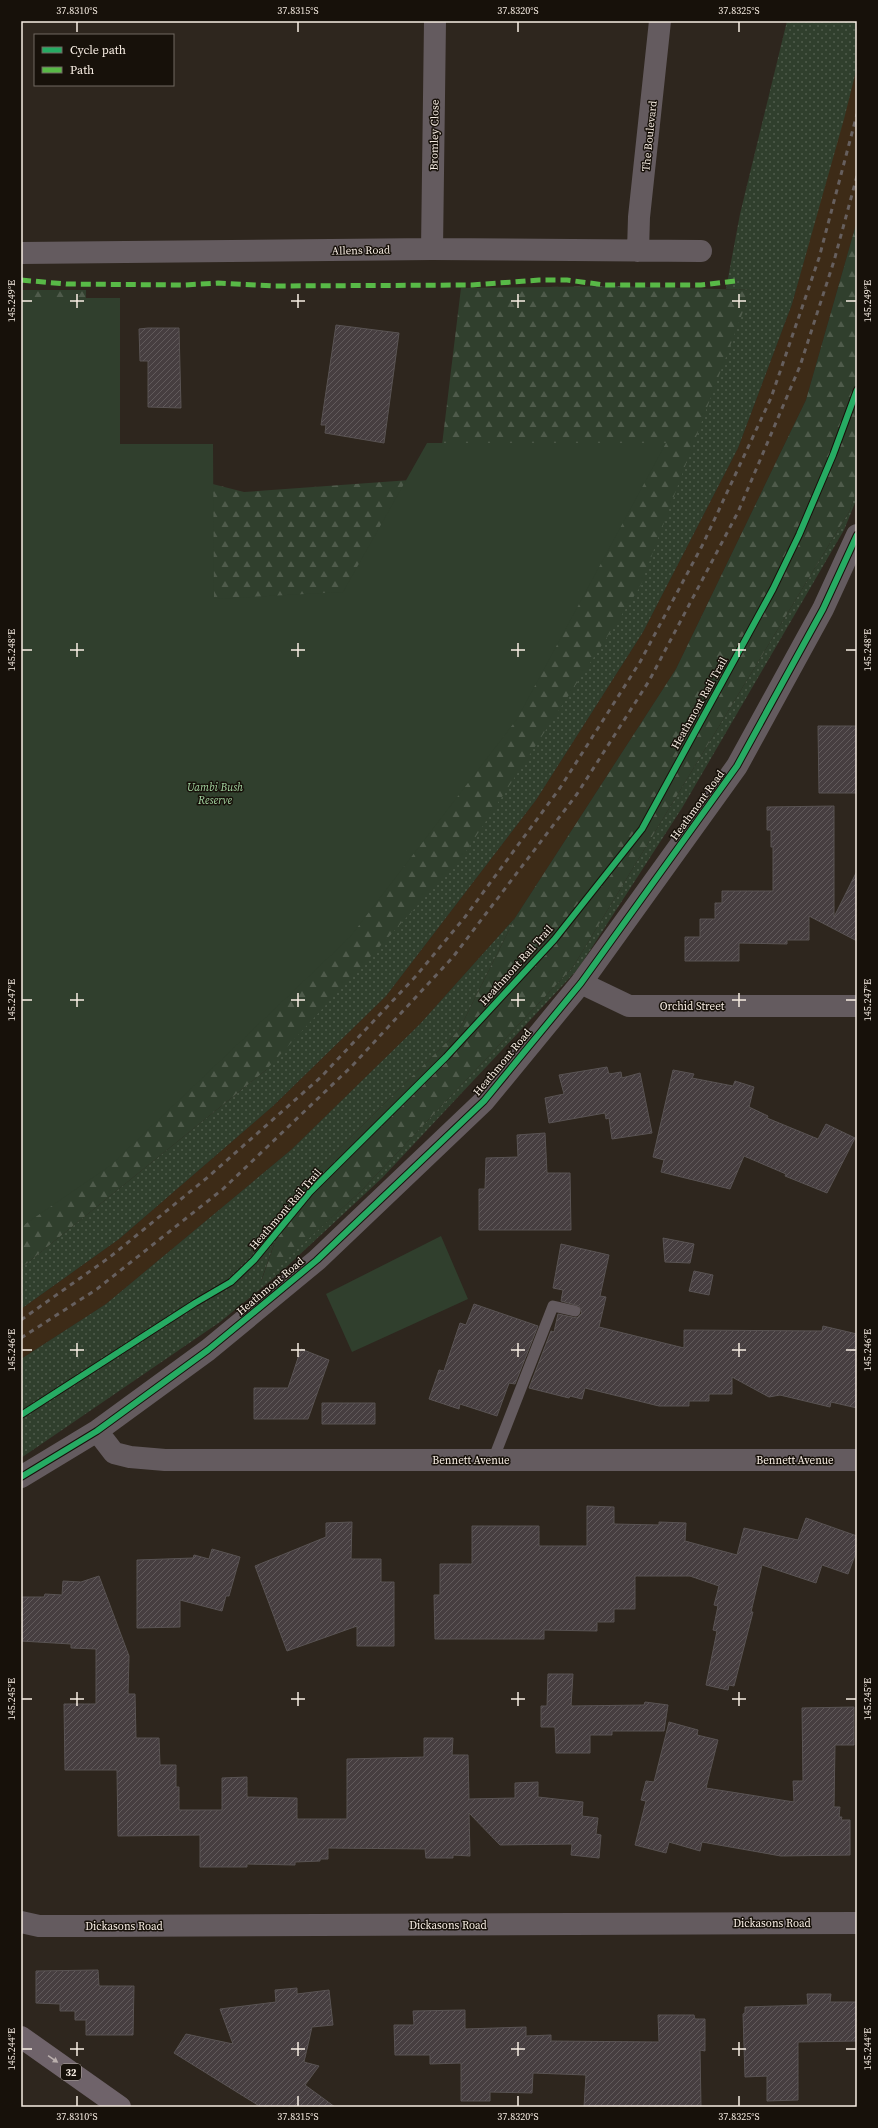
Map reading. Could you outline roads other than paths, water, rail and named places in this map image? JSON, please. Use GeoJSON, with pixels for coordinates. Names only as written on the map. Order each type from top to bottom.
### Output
{"type":"FeatureCollection","features":[{"type":"Feature","properties":{"kind":"main road","name":"32"},"geometry":{"type":"LineString","coordinates":[[21,2037],[120,2107]]}},
{"type":"Feature","properties":{"kind":"street","name":"Bromley Close"},"geometry":{"type":"LineString","coordinates":[[432,249],[435,21]]}},
{"type":"Feature","properties":{"kind":"street","name":"The Boulevard"},"geometry":{"type":"LineString","coordinates":[[638,251],[639,217],[660,21]]}},
{"type":"Feature","properties":{"kind":"street","name":"Allens Road"},"geometry":{"type":"LineString","coordinates":[[21,253],[432,249],[701,251]]}},
{"type":"Feature","properties":{"kind":"street","name":"Heathmont Road"},"geometry":{"type":"LineString","coordinates":[[21,1477],[97,1431],[208,1350],[317,1260],[484,1101],[581,983],[737,766],[823,609],[851,563],[857,535]]}},
{"type":"Feature","properties":{"kind":"street","name":"Orchid Street"},"geometry":{"type":"LineString","coordinates":[[581,983],[629,1006],[857,1006]]}},
{"type":"Feature","properties":{"kind":"street","name":"Bennett Avenue"},"geometry":{"type":"LineString","coordinates":[[97,1431],[114,1453],[130,1457],[164,1460],[857,1460]]}},
{"type":"Feature","properties":{"kind":"street","name":"Dickasons Road"},"geometry":{"type":"LineString","coordinates":[[27,1927],[857,1923]]}},
{"type":"Feature","properties":{"kind":"lane"},"geometry":{"type":"LineString","coordinates":[[492,1460],[552,1306],[575,1311]]}},
{"type":"Feature","properties":{"kind":"railway"},"geometry":{"type":"LineString","coordinates":[[21,1320],[110,1257],[208,1177],[321,1077],[416,976],[465,917],[560,788],[640,662],[703,544],[771,398],[819,258],[857,114]]}},
{"type":"Feature","properties":{"kind":"railway"},"geometry":{"type":"LineString","coordinates":[[21,1338],[97,1289],[223,1189],[352,1066],[453,957],[577,794],[649,681],[738,512],[800,366],[834,261],[857,176]]}},
{"type":"Feature","properties":{"kind":"park label","name":"Uambi Bush Reserve"},"geometry":{"type":"Point","coordinates":[215,793]}}]}
